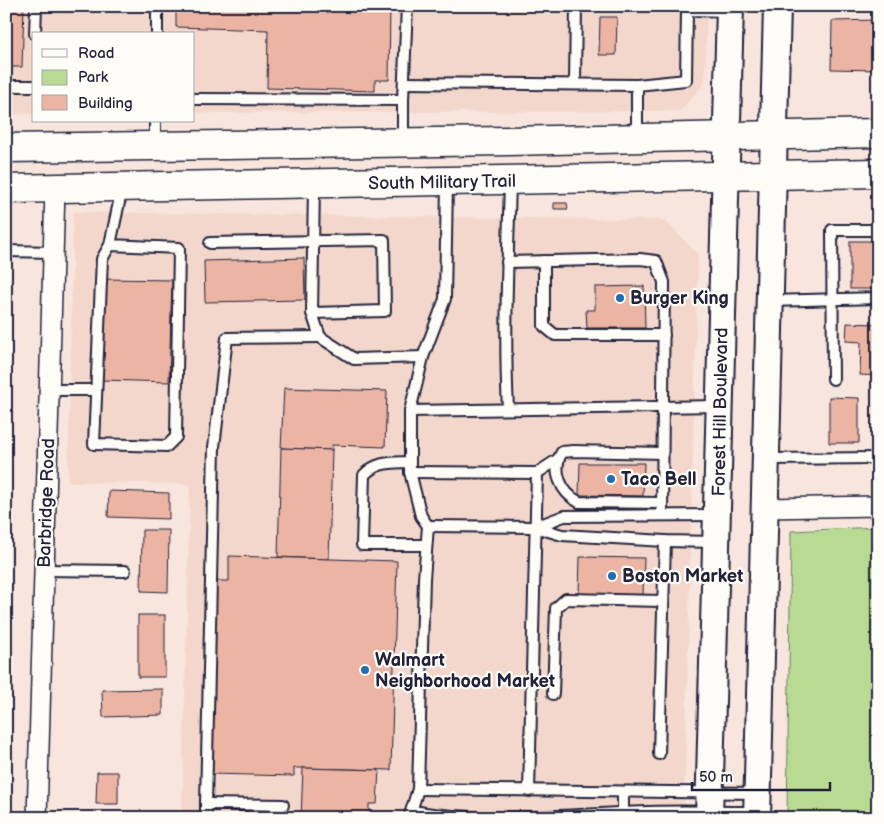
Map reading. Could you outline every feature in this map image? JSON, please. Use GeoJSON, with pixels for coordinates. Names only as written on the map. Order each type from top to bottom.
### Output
{"type":"FeatureCollection","features":[{"type":"Feature","properties":{"kind":"main road"},"geometry":{"type":"LineString","coordinates":[[757,808],[776,6]]}},
{"type":"Feature","properties":{"kind":"main road","name":"Forest Hill Boulevard"},"geometry":{"type":"LineString","coordinates":[[710,808],[730,9]]}},
{"type":"Feature","properties":{"kind":"main road"},"geometry":{"type":"LineString","coordinates":[[6,148],[155,134],[224,145],[878,133]]}},
{"type":"Feature","properties":{"kind":"main road"},"geometry":{"type":"LineString","coordinates":[[6,165],[178,163],[224,145]]}},
{"type":"Feature","properties":{"kind":"main road","name":"South Military Trail"},"geometry":{"type":"LineString","coordinates":[[6,190],[878,173]]}},
{"type":"Feature","properties":{"kind":"street","name":"Barbridge Road"},"geometry":{"type":"LineString","coordinates":[[37,818],[55,189]]}},
{"type":"Feature","properties":{"kind":"street"},"geometry":{"type":"LineString","coordinates":[[765,508],[878,506]]}},
{"type":"Feature","properties":{"kind":"lane"},"geometry":{"type":"LineString","coordinates":[[35,32],[36,6]]}},
{"type":"Feature","properties":{"kind":"lane"},"geometry":{"type":"LineString","coordinates":[[157,6],[157,32]]}},
{"type":"Feature","properties":{"kind":"lane"},"geometry":{"type":"LineString","coordinates":[[403,142],[407,6]]}},
{"type":"Feature","properties":{"kind":"lane"},"geometry":{"type":"LineString","coordinates":[[575,84],[576,6]]}},
{"type":"Feature","properties":{"kind":"lane"},"geometry":{"type":"LineString","coordinates":[[404,83],[637,85],[686,80],[687,10],[730,9]]}},
{"type":"Feature","properties":{"kind":"lane"},"geometry":{"type":"LineString","coordinates":[[6,86],[32,85]]}},
{"type":"Feature","properties":{"kind":"lane"},"geometry":{"type":"LineString","coordinates":[[637,85],[637,138]]}},
{"type":"Feature","properties":{"kind":"lane"},"geometry":{"type":"LineString","coordinates":[[195,98],[403,100]]}},
{"type":"Feature","properties":{"kind":"lane"},"geometry":{"type":"LineString","coordinates":[[508,409],[506,382],[507,262],[510,181]]}},
{"type":"Feature","properties":{"kind":"lane"},"geometry":{"type":"LineString","coordinates":[[447,182],[445,299],[423,357],[410,411],[410,467],[421,516],[428,526],[418,789],[410,815],[539,817],[623,815],[710,808],[757,808]]}},
{"type":"Feature","properties":{"kind":"lane"},"geometry":{"type":"LineString","coordinates":[[314,184],[312,313],[320,337]]}},
{"type":"Feature","properties":{"kind":"lane"},"geometry":{"type":"LineString","coordinates":[[110,245],[179,248],[176,437],[167,446],[94,444],[102,259],[110,245],[122,188]]}},
{"type":"Feature","properties":{"kind":"lane"},"geometry":{"type":"LineString","coordinates":[[833,379],[832,230],[878,230]]}},
{"type":"Feature","properties":{"kind":"lane"},"geometry":{"type":"LineString","coordinates":[[210,243],[384,240],[385,311],[312,313]]}},
{"type":"Feature","properties":{"kind":"lane"},"geometry":{"type":"LineString","coordinates":[[6,251],[54,252]]}},
{"type":"Feature","properties":{"kind":"lane"},"geometry":{"type":"LineString","coordinates":[[507,262],[640,259],[656,262],[664,282],[662,514]]}},
{"type":"Feature","properties":{"kind":"lane"},"geometry":{"type":"LineString","coordinates":[[544,261],[544,326],[555,335],[664,335]]}},
{"type":"Feature","properties":{"kind":"lane"},"geometry":{"type":"LineString","coordinates":[[769,301],[878,298]]}},
{"type":"Feature","properties":{"kind":"lane"},"geometry":{"type":"LineString","coordinates":[[206,818],[214,447],[227,338],[320,337],[354,359],[423,357]]}},
{"type":"Feature","properties":{"kind":"lane"},"geometry":{"type":"LineString","coordinates":[[50,390],[96,390]]}},
{"type":"Feature","properties":{"kind":"lane"},"geometry":{"type":"LineString","coordinates":[[410,411],[720,406]]}},
{"type":"Feature","properties":{"kind":"lane"},"geometry":{"type":"LineString","coordinates":[[426,545],[362,545],[364,475],[371,468],[381,464],[537,473],[557,460],[562,452],[573,450],[662,453]]}},
{"type":"Feature","properties":{"kind":"lane"},"geometry":{"type":"LineString","coordinates":[[766,459],[878,458]]}},
{"type":"Feature","properties":{"kind":"lane"},"geometry":{"type":"LineString","coordinates":[[557,460],[557,473],[561,484],[570,498],[579,502],[662,503]]}},
{"type":"Feature","properties":{"kind":"lane"},"geometry":{"type":"LineString","coordinates":[[529,791],[537,473]]}},
{"type":"Feature","properties":{"kind":"lane"},"geometry":{"type":"LineString","coordinates":[[535,527],[564,516],[718,514]]}},
{"type":"Feature","properties":{"kind":"lane"},"geometry":{"type":"LineString","coordinates":[[428,526],[535,527],[562,535],[717,542]]}},
{"type":"Feature","properties":{"kind":"lane"},"geometry":{"type":"LineString","coordinates":[[659,754],[665,541]]}},
{"type":"Feature","properties":{"kind":"lane"},"geometry":{"type":"LineString","coordinates":[[44,570],[125,571]]}},
{"type":"Feature","properties":{"kind":"lane"},"geometry":{"type":"LineString","coordinates":[[553,694],[556,608],[561,603],[566,599],[663,601]]}},
{"type":"Feature","properties":{"kind":"lane"},"geometry":{"type":"LineString","coordinates":[[418,789],[623,792],[710,808],[757,808]]}},
{"type":"Feature","properties":{"kind":"lane"},"geometry":{"type":"LineString","coordinates":[[623,792],[623,815]]}},
{"type":"Feature","properties":{"kind":"lane"},"geometry":{"type":"LineString","coordinates":[[206,804],[283,805]]}},
{"type":"Feature","properties":{"kind":"shaded area"},"geometry":{"type":"Polygon","coordinates":[[[6,6],[707,6],[705,83],[680,111],[195,113],[195,32],[32,32],[32,114],[6,114],[6,6]]]}},
{"type":"Feature","properties":{"kind":"shaded area"},"geometry":{"type":"Polygon","coordinates":[[[73,212],[665,220],[698,255],[684,818],[182,818],[190,484],[68,482],[73,212]]]}},
{"type":"Feature","properties":{"kind":"green space"},"geometry":{"type":"Polygon","coordinates":[[[878,527],[878,818],[787,818],[791,531],[878,527]]]}},
{"type":"Feature","properties":{"kind":"building"},"geometry":{"type":"Polygon","coordinates":[[[6,6],[24,6],[22,67],[6,67],[6,6]]]}},
{"type":"Feature","properties":{"kind":"building"},"geometry":{"type":"Polygon","coordinates":[[[176,6],[390,6],[389,80],[375,80],[375,91],[267,88],[268,30],[176,27],[176,6]]]}},
{"type":"Feature","properties":{"kind":"building"},"geometry":{"type":"Polygon","coordinates":[[[600,17],[617,17],[616,55],[599,55],[600,17]]]}},
{"type":"Feature","properties":{"kind":"building"},"geometry":{"type":"Polygon","coordinates":[[[878,20],[878,70],[831,69],[832,21],[878,20]]]}},
{"type":"Feature","properties":{"kind":"building"},"geometry":{"type":"Polygon","coordinates":[[[554,203],[567,203],[568,209],[554,209],[554,203]]]}},
{"type":"Feature","properties":{"kind":"building"},"geometry":{"type":"Polygon","coordinates":[[[850,241],[878,241],[878,289],[850,289],[850,241]]]}},
{"type":"Feature","properties":{"kind":"building"},"geometry":{"type":"Polygon","coordinates":[[[304,258],[305,300],[205,302],[204,261],[304,258]]]}},
{"type":"Feature","properties":{"kind":"building"},"geometry":{"type":"Polygon","coordinates":[[[104,279],[172,280],[169,382],[101,380],[104,279]]]}},
{"type":"Feature","properties":{"kind":"building","name":"Burger King"},"geometry":{"type":"Polygon","coordinates":[[[644,286],[645,328],[587,328],[586,310],[595,310],[595,287],[644,286]]]}},
{"type":"Feature","properties":{"kind":"building"},"geometry":{"type":"Polygon","coordinates":[[[847,323],[878,324],[878,376],[860,375],[861,342],[846,341],[847,323]]]}},
{"type":"Feature","properties":{"kind":"building"},"geometry":{"type":"Polygon","coordinates":[[[284,388],[387,391],[385,447],[332,445],[332,450],[281,448],[284,388]]]}},
{"type":"Feature","properties":{"kind":"building"},"geometry":{"type":"Polygon","coordinates":[[[829,397],[859,398],[859,443],[829,443],[829,397]]]}},
{"type":"Feature","properties":{"kind":"building"},"geometry":{"type":"Polygon","coordinates":[[[281,448],[332,450],[329,559],[278,557],[281,448]]]}},
{"type":"Feature","properties":{"kind":"building","name":"Taco Bell"},"geometry":{"type":"Polygon","coordinates":[[[580,463],[644,463],[643,496],[579,495],[580,463]]]}},
{"type":"Feature","properties":{"kind":"building"},"geometry":{"type":"Polygon","coordinates":[[[109,491],[169,493],[169,519],[108,517],[109,491]]]}},
{"type":"Feature","properties":{"kind":"building"},"geometry":{"type":"Polygon","coordinates":[[[142,530],[169,530],[168,592],[141,591],[142,530]]]}},
{"type":"Feature","properties":{"kind":"building"},"geometry":{"type":"Polygon","coordinates":[[[229,556],[397,561],[391,770],[294,768],[294,776],[210,774],[216,581],[229,581],[229,556]]]}},
{"type":"Feature","properties":{"kind":"building","name":"Boston Market"},"geometry":{"type":"Polygon","coordinates":[[[580,557],[644,558],[643,596],[579,594],[580,557]]]}},
{"type":"Feature","properties":{"kind":"building"},"geometry":{"type":"Polygon","coordinates":[[[138,615],[165,615],[165,677],[138,677],[138,615]]]}},
{"type":"Feature","properties":{"kind":"building"},"geometry":{"type":"Polygon","coordinates":[[[163,689],[163,715],[103,717],[102,690],[163,689]]]}},
{"type":"Feature","properties":{"kind":"building"},"geometry":{"type":"Polygon","coordinates":[[[303,768],[379,770],[377,804],[369,804],[369,818],[301,818],[303,768]]]}},
{"type":"Feature","properties":{"kind":"building"},"geometry":{"type":"Polygon","coordinates":[[[97,772],[118,772],[118,804],[96,804],[97,772]]]}},
{"type":"Feature","properties":{"kind":"place","name":"Burger King"},"geometry":{"type":"Point","coordinates":[620,298]}},
{"type":"Feature","properties":{"kind":"place","name":"Taco Bell"},"geometry":{"type":"Point","coordinates":[611,479]}},
{"type":"Feature","properties":{"kind":"place","name":"Boston Market"},"geometry":{"type":"Point","coordinates":[612,576]}},
{"type":"Feature","properties":{"kind":"place","name":"Walmart Neighborhood Market"},"geometry":{"type":"Point","coordinates":[365,670]}}]}
